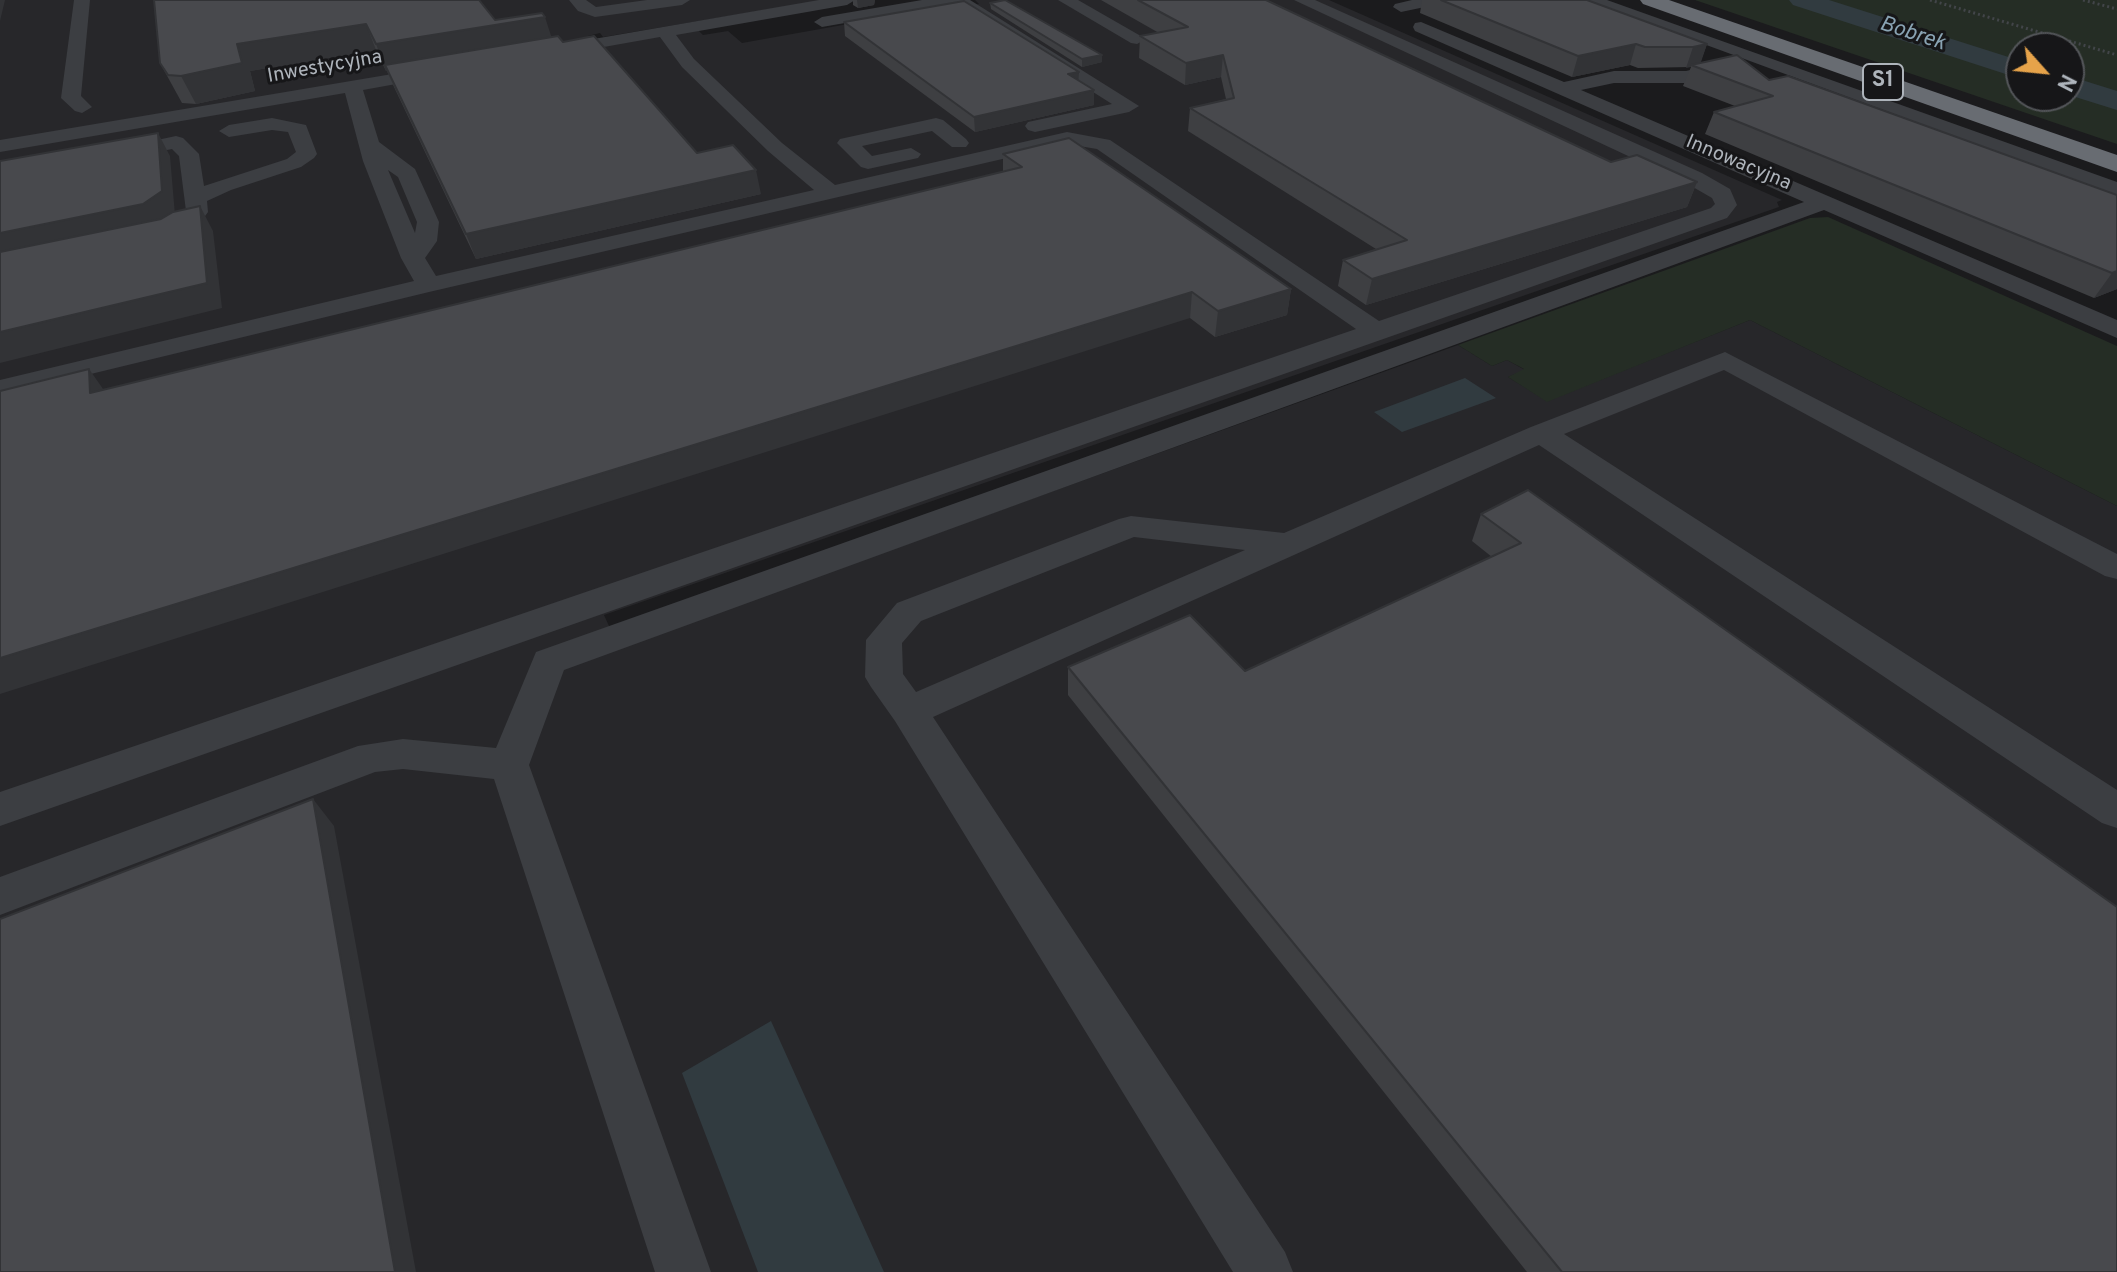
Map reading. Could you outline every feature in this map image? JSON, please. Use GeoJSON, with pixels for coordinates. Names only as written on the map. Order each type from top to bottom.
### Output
{"type":"FeatureCollection","features":[{"type":"Feature","properties":{"kind":"highway","name":"S1"},"geometry":{"type":"LineString","coordinates":[[1650,0],[2117,164]]}},
{"type":"Feature","properties":{"kind":"highway","name":"S1"},"geometry":{"type":"LineString","coordinates":[[1677,0],[2117,152]]}},
{"type":"Feature","properties":{"kind":"street"},"geometry":{"type":"LineString","coordinates":[[0,133],[48,122],[89,106],[71,98],[82,0]]}},
{"type":"Feature","properties":{"kind":"street"},"geometry":{"type":"LineString","coordinates":[[577,0],[584,8],[595,12],[682,0]]}},
{"type":"Feature","properties":{"kind":"street"},"geometry":{"type":"LineString","coordinates":[[532,55],[847,0]]}},
{"type":"Feature","properties":{"kind":"street"},"geometry":{"type":"LineString","coordinates":[[730,20],[747,35],[950,0]]}},
{"type":"Feature","properties":{"kind":"street"},"geometry":{"type":"LineString","coordinates":[[959,0],[1129,106],[959,143]]}},
{"type":"Feature","properties":{"kind":"street"},"geometry":{"type":"LineString","coordinates":[[1066,0],[1137,39]]}},
{"type":"Feature","properties":{"kind":"street"},"geometry":{"type":"LineString","coordinates":[[0,809],[1719,213],[1726,205],[1722,194],[1694,178],[1302,0]]}},
{"type":"Feature","properties":{"kind":"street","name":"Innowacyjna"},"geometry":{"type":"LineString","coordinates":[[1438,0],[1394,10],[1563,88],[2117,330]]}},
{"type":"Feature","properties":{"kind":"street"},"geometry":{"type":"LineString","coordinates":[[1592,0],[2117,189]]}},
{"type":"Feature","properties":{"kind":"street"},"geometry":{"type":"LineString","coordinates":[[559,29],[577,47]]}},
{"type":"Feature","properties":{"kind":"street"},"geometry":{"type":"LineString","coordinates":[[665,32],[688,63],[775,147],[832,193]]}},
{"type":"Feature","properties":{"kind":"street"},"geometry":{"type":"LineString","coordinates":[[1656,75],[1737,52]]}},
{"type":"Feature","properties":{"kind":"street"},"geometry":{"type":"LineString","coordinates":[[1563,88],[1614,77],[1686,77],[1758,60]]}},
{"type":"Feature","properties":{"kind":"street","name":"Inwestycyjna"},"geometry":{"type":"LineString","coordinates":[[0,146],[457,68]]}},
{"type":"Feature","properties":{"kind":"street"},"geometry":{"type":"LineString","coordinates":[[352,86],[370,145],[413,258],[429,285]]}},
{"type":"Feature","properties":{"kind":"street"},"geometry":{"type":"LineString","coordinates":[[88,159],[262,125],[299,129],[307,154],[294,163],[223,185],[196,198]]}},
{"type":"Feature","properties":{"kind":"street"},"geometry":{"type":"LineString","coordinates":[[0,388],[429,285],[1067,138],[1103,144],[1376,331]]}},
{"type":"Feature","properties":{"kind":"street"},"geometry":{"type":"LineString","coordinates":[[145,241],[166,236],[189,222],[197,212],[189,154],[176,142]]}},
{"type":"Feature","properties":{"kind":"street"},"geometry":{"type":"LineString","coordinates":[[683,1272],[509,765],[549,661],[1826,202]]}},
{"type":"Feature","properties":{"kind":"street"},"geometry":{"type":"LineString","coordinates":[[909,711],[1541,433],[1725,360],[2117,568]]}},
{"type":"Feature","properties":{"kind":"street"},"geometry":{"type":"LineString","coordinates":[[1541,433],[2117,811]]}},
{"type":"Feature","properties":{"kind":"street"},"geometry":{"type":"LineString","coordinates":[[1265,1272],[909,711],[884,677],[884,640],[909,612],[1131,526],[1287,545]]}},
{"type":"Feature","properties":{"kind":"street"},"geometry":{"type":"LineString","coordinates":[[0,896],[372,757],[403,754],[509,765]]}},
{"type":"Feature","properties":{"kind":"path"},"geometry":{"type":"LineString","coordinates":[[1930,0],[2117,55]]}},
{"type":"Feature","properties":{"kind":"path"},"geometry":{"type":"LineString","coordinates":[[2083,0],[2117,9]]}},
{"type":"Feature","properties":{"kind":"shaded area"},"geometry":{"type":"Polygon","coordinates":[[[0,0],[825,0],[603,37],[600,33],[588,36],[601,40],[692,24],[703,35],[728,31],[742,43],[954,5],[958,8],[979,4],[975,0],[1329,0],[1782,200],[1777,202],[1779,207],[604,615],[619,648],[1458,345],[1492,366],[1507,360],[1525,370],[1508,377],[1547,401],[1750,320],[2117,506],[2117,1272],[0,1272],[0,0]]]}},
{"type":"Feature","properties":{"kind":"shaded area"},"geometry":{"type":"Polygon","coordinates":[[[1695,0],[2117,0],[2117,144],[2023,112],[2085,112],[2085,32],[2005,32],[2005,106],[1695,0]]]}},
{"type":"Feature","properties":{"kind":"shaded area"},"geometry":{"type":"Polygon","coordinates":[[[1828,217],[2117,346],[2117,506],[1750,320],[1547,402],[1508,377],[1524,369],[1507,360],[1492,366],[1458,345],[1810,218],[1828,217]]]}},
{"type":"Feature","properties":{"kind":"shaded area"},"geometry":{"type":"Polygon","coordinates":[[[1465,378],[1496,398],[1402,432],[1374,412],[1465,378]]]}},
{"type":"Feature","properties":{"kind":"shaded area"},"geometry":{"type":"Polygon","coordinates":[[[771,1021],[884,1272],[758,1272],[682,1073],[771,1021]]]}},
{"type":"Feature","properties":{"kind":"building"},"geometry":{"type":"Polygon","coordinates":[[[154,0],[479,0],[495,20],[542,13],[545,17],[376,44],[366,24],[237,44],[242,63],[181,76],[168,75],[160,63],[154,0]]]}},
{"type":"Feature","properties":{"kind":"building"},"geometry":{"type":"Polygon","coordinates":[[[1005,0],[1102,55],[1082,59],[990,3],[1005,0]]]}},
{"type":"Feature","properties":{"kind":"building"},"geometry":{"type":"Polygon","coordinates":[[[1138,0],[1266,0],[1611,162],[1637,155],[1697,182],[1372,279],[1343,260],[1407,240],[1190,108],[1234,98],[1223,55],[1186,63],[1140,36],[1188,27],[1138,0]]]}},
{"type":"Feature","properties":{"kind":"building"},"geometry":{"type":"Polygon","coordinates":[[[1441,0],[1587,0],[1707,44],[1645,47],[1636,44],[1578,56],[1441,0]]]}},
{"type":"Feature","properties":{"kind":"building"},"geometry":{"type":"Polygon","coordinates":[[[964,1],[1079,72],[1068,74],[1094,90],[974,117],[844,22],[964,1]]]}},
{"type":"Feature","properties":{"kind":"building"},"geometry":{"type":"Polygon","coordinates":[[[558,36],[563,42],[594,36],[697,153],[733,145],[756,170],[466,234],[385,65],[558,36]]]}},
{"type":"Feature","properties":{"kind":"building"},"geometry":{"type":"Polygon","coordinates":[[[1737,55],[1769,80],[1788,76],[2117,195],[2117,271],[2112,273],[1714,112],[1773,96],[1691,65],[1737,55]]]}},
{"type":"Feature","properties":{"kind":"building"},"geometry":{"type":"Polygon","coordinates":[[[158,133],[162,191],[143,204],[0,233],[0,161],[158,133]]]}},
{"type":"Feature","properties":{"kind":"building"},"geometry":{"type":"Polygon","coordinates":[[[1069,138],[1291,289],[1218,311],[1192,292],[0,658],[0,391],[89,369],[90,393],[1022,167],[1003,154],[1069,138]]]}},
{"type":"Feature","properties":{"kind":"building"},"geometry":{"type":"Polygon","coordinates":[[[200,206],[207,283],[0,332],[0,252],[161,219],[173,212],[200,206]]]}},
{"type":"Feature","properties":{"kind":"building"},"geometry":{"type":"Polygon","coordinates":[[[1528,490],[2117,907],[2117,1272],[1562,1272],[1068,667],[1190,615],[1245,671],[1521,543],[1481,514],[1528,490]]]}},
{"type":"Feature","properties":{"kind":"building"},"geometry":{"type":"Polygon","coordinates":[[[313,799],[395,1272],[0,1272],[0,919],[313,799]]]}},
{"type":"Feature","properties":{"kind":"waterway","name":"Bobrek"},"geometry":{"type":"LineString","coordinates":[[1802,0],[2005,65]]}},
{"type":"Feature","properties":{"kind":"waterway","name":"Bobrek"},"geometry":{"type":"LineString","coordinates":[[2085,90],[2117,101]]}}]}
